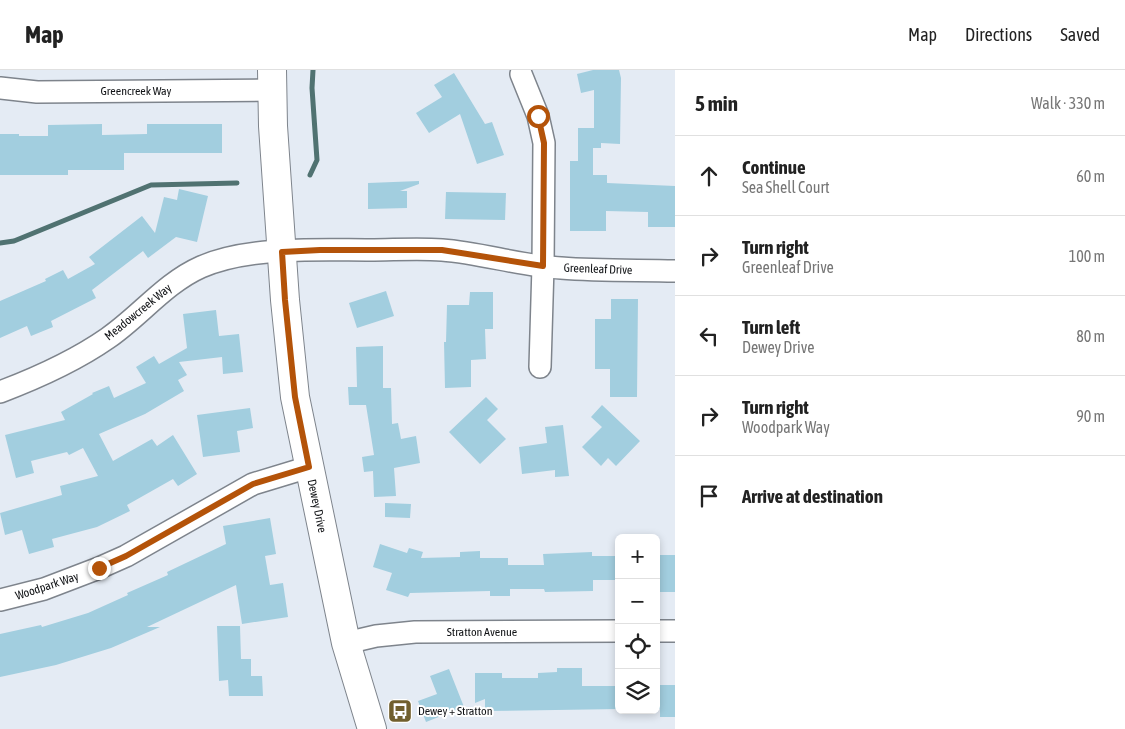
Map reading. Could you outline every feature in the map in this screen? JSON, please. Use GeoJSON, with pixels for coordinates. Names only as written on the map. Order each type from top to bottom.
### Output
{"type":"FeatureCollection","features":[{"type":"Feature","properties":{"kind":"main road","name":"Dewey Drive"},"geometry":{"type":"LineString","coordinates":[[272,80],[273,126],[285,300],[295,397],[346,644],[372,729]]}},
{"type":"Feature","properties":{"kind":"street"},"geometry":{"type":"LineString","coordinates":[[521,74],[538,116],[544,143],[540,367]]}},
{"type":"Feature","properties":{"kind":"street","name":"Greencreek Way"},"geometry":{"type":"LineString","coordinates":[[0,88],[37,92],[272,80]]}},
{"type":"Feature","properties":{"kind":"street","name":"Greenleaf Drive"},"geometry":{"type":"LineString","coordinates":[[282,252],[320,250],[442,250],[561,268],[675,271]]}},
{"type":"Feature","properties":{"kind":"street","name":"Meadowcreek Way"},"geometry":{"type":"LineString","coordinates":[[0,392],[72,360],[109,338],[156,296],[178,280],[202,267],[244,254],[282,252]]}},
{"type":"Feature","properties":{"kind":"street","name":"Woodpark Way"},"geometry":{"type":"LineString","coordinates":[[0,600],[44,588],[99,568],[126,556],[253,484],[309,467]]}},
{"type":"Feature","properties":{"kind":"street","name":"Stratton Avenue"},"geometry":{"type":"LineString","coordinates":[[346,644],[376,636],[415,632],[615,631]]}},
{"type":"Feature","properties":{"kind":"street"},"geometry":{"type":"LineString","coordinates":[[660,631],[675,631]]}},
{"type":"Feature","properties":{"kind":"building"},"geometry":{"type":"Polygon","coordinates":[[[593,70],[619,70],[621,78],[620,144],[601,143],[601,148],[593,148],[593,175],[607,175],[607,183],[675,186],[675,227],[648,227],[648,212],[606,211],[606,231],[570,231],[570,161],[578,161],[578,128],[594,128],[594,90],[581,93],[577,74],[593,70]]]}},
{"type":"Feature","properties":{"kind":"building"},"geometry":{"type":"Polygon","coordinates":[[[454,73],[485,124],[492,122],[504,155],[477,164],[460,114],[429,133],[416,113],[442,97],[434,85],[454,73]]]}},
{"type":"Feature","properties":{"kind":"building"},"geometry":{"type":"Polygon","coordinates":[[[102,124],[102,135],[147,134],[147,124],[222,124],[222,153],[124,153],[124,170],[68,170],[68,175],[0,175],[0,134],[48,136],[48,125],[102,124]]]}},
{"type":"Feature","properties":{"kind":"building"},"geometry":{"type":"Polygon","coordinates":[[[419,181],[419,184],[400,191],[407,191],[407,208],[368,209],[368,183],[419,181]]]}},
{"type":"Feature","properties":{"kind":"building"},"geometry":{"type":"Polygon","coordinates":[[[179,189],[208,196],[197,242],[176,237],[148,258],[143,251],[92,290],[96,298],[51,321],[53,327],[31,336],[27,326],[0,338],[0,301],[46,281],[45,279],[63,270],[68,279],[95,264],[89,257],[142,216],[155,233],[164,197],[177,200],[179,189]]]}},
{"type":"Feature","properties":{"kind":"building"},"geometry":{"type":"Polygon","coordinates":[[[446,192],[506,193],[505,220],[445,219],[446,192]]]}},
{"type":"Feature","properties":{"kind":"building"},"geometry":{"type":"Polygon","coordinates":[[[386,291],[394,316],[357,328],[349,303],[386,291]]]}},
{"type":"Feature","properties":{"kind":"building"},"geometry":{"type":"Polygon","coordinates":[[[470,292],[493,292],[493,329],[485,329],[486,359],[471,360],[471,387],[445,388],[444,342],[446,342],[447,305],[469,305],[470,292]]]}},
{"type":"Feature","properties":{"kind":"building"},"geometry":{"type":"Polygon","coordinates":[[[611,299],[638,299],[637,397],[610,397],[610,369],[595,369],[595,319],[611,319],[611,299]]]}},
{"type":"Feature","properties":{"kind":"building"},"geometry":{"type":"Polygon","coordinates":[[[216,310],[219,336],[239,334],[243,372],[223,374],[222,357],[179,362],[187,375],[178,380],[184,391],[145,414],[99,434],[113,461],[152,439],[157,446],[173,435],[197,474],[178,486],[173,479],[127,505],[130,511],[97,527],[52,539],[54,547],[29,554],[22,530],[5,535],[0,513],[62,495],[60,486],[98,476],[83,448],[69,455],[67,452],[31,461],[34,473],[16,478],[5,435],[65,420],[61,412],[92,393],[109,386],[114,398],[146,383],[136,367],[154,356],[159,364],[187,348],[183,314],[216,310]]]}},
{"type":"Feature","properties":{"kind":"building"},"geometry":{"type":"Polygon","coordinates":[[[383,346],[383,388],[391,388],[392,424],[398,423],[401,439],[416,436],[420,463],[394,468],[396,496],[374,497],[373,471],[364,472],[362,457],[374,455],[366,405],[349,405],[348,387],[357,387],[356,347],[383,346]]]}},
{"type":"Feature","properties":{"kind":"building"},"geometry":{"type":"Polygon","coordinates":[[[486,397],[498,409],[487,420],[506,439],[480,464],[449,432],[486,397]]]}},
{"type":"Feature","properties":{"kind":"building"},"geometry":{"type":"Polygon","coordinates":[[[602,405],[640,441],[616,466],[608,458],[601,466],[582,447],[602,427],[591,417],[602,405]]]}},
{"type":"Feature","properties":{"kind":"building"},"geometry":{"type":"Polygon","coordinates":[[[250,408],[253,428],[237,431],[240,452],[203,457],[197,415],[250,408]]]}},
{"type":"Feature","properties":{"kind":"building"},"geometry":{"type":"Polygon","coordinates":[[[563,425],[569,476],[555,477],[555,470],[522,474],[519,447],[547,443],[545,427],[563,425]]]}},
{"type":"Feature","properties":{"kind":"building"},"geometry":{"type":"Polygon","coordinates":[[[385,503],[411,504],[410,518],[385,517],[385,503]]]}},
{"type":"Feature","properties":{"kind":"building"},"geometry":{"type":"Polygon","coordinates":[[[270,518],[276,554],[265,556],[270,585],[283,583],[288,617],[242,624],[236,585],[147,627],[160,627],[111,648],[56,665],[0,677],[0,634],[41,625],[42,627],[88,613],[168,575],[167,572],[226,544],[223,526],[270,518]]]}},
{"type":"Feature","properties":{"kind":"building"},"geometry":{"type":"Polygon","coordinates":[[[380,544],[407,553],[409,548],[423,552],[421,558],[460,557],[460,552],[480,551],[480,558],[508,558],[508,565],[544,565],[543,554],[592,552],[592,556],[615,556],[615,580],[593,580],[593,591],[545,592],[544,589],[510,589],[510,596],[490,596],[490,591],[410,593],[408,597],[386,590],[392,573],[373,567],[380,544]]]}},
{"type":"Feature","properties":{"kind":"building"},"geometry":{"type":"Polygon","coordinates":[[[660,555],[675,555],[675,592],[660,592],[660,555]]]}},
{"type":"Feature","properties":{"kind":"building"},"geometry":{"type":"Polygon","coordinates":[[[217,626],[240,626],[241,659],[251,659],[251,676],[262,676],[263,696],[229,696],[228,680],[219,681],[217,626]]]}},
{"type":"Feature","properties":{"kind":"building"},"geometry":{"type":"Polygon","coordinates":[[[557,668],[582,668],[582,686],[615,686],[615,709],[485,711],[485,699],[475,703],[475,673],[502,673],[502,678],[538,678],[538,673],[557,672],[557,668]]]}},
{"type":"Feature","properties":{"kind":"building"},"geometry":{"type":"Polygon","coordinates":[[[449,669],[464,707],[426,722],[418,701],[437,694],[430,676],[449,669]]]}},
{"type":"Feature","properties":{"kind":"building"},"geometry":{"type":"Polygon","coordinates":[[[660,685],[675,685],[675,717],[660,717],[660,685]]]}},
{"type":"Feature","properties":{"kind":"waterway"},"geometry":{"type":"LineString","coordinates":[[310,175],[317,160],[312,88],[313,70]]}},
{"type":"Feature","properties":{"kind":"waterway"},"geometry":{"type":"LineString","coordinates":[[0,243],[14,241],[151,185],[237,183]]}},
{"type":"Feature","properties":{"kind":"place","name":"Dewey + Stratton"},"geometry":{"type":"Point","coordinates":[400,711]}},
{"type":"Feature","properties":{"kind":"route"},"geometry":{"type":"LineString","coordinates":[[99,568],[174,530],[253,484],[309,467],[295,397],[282,252],[320,250],[442,250],[543,266],[544,143],[538,116]]}}]}
